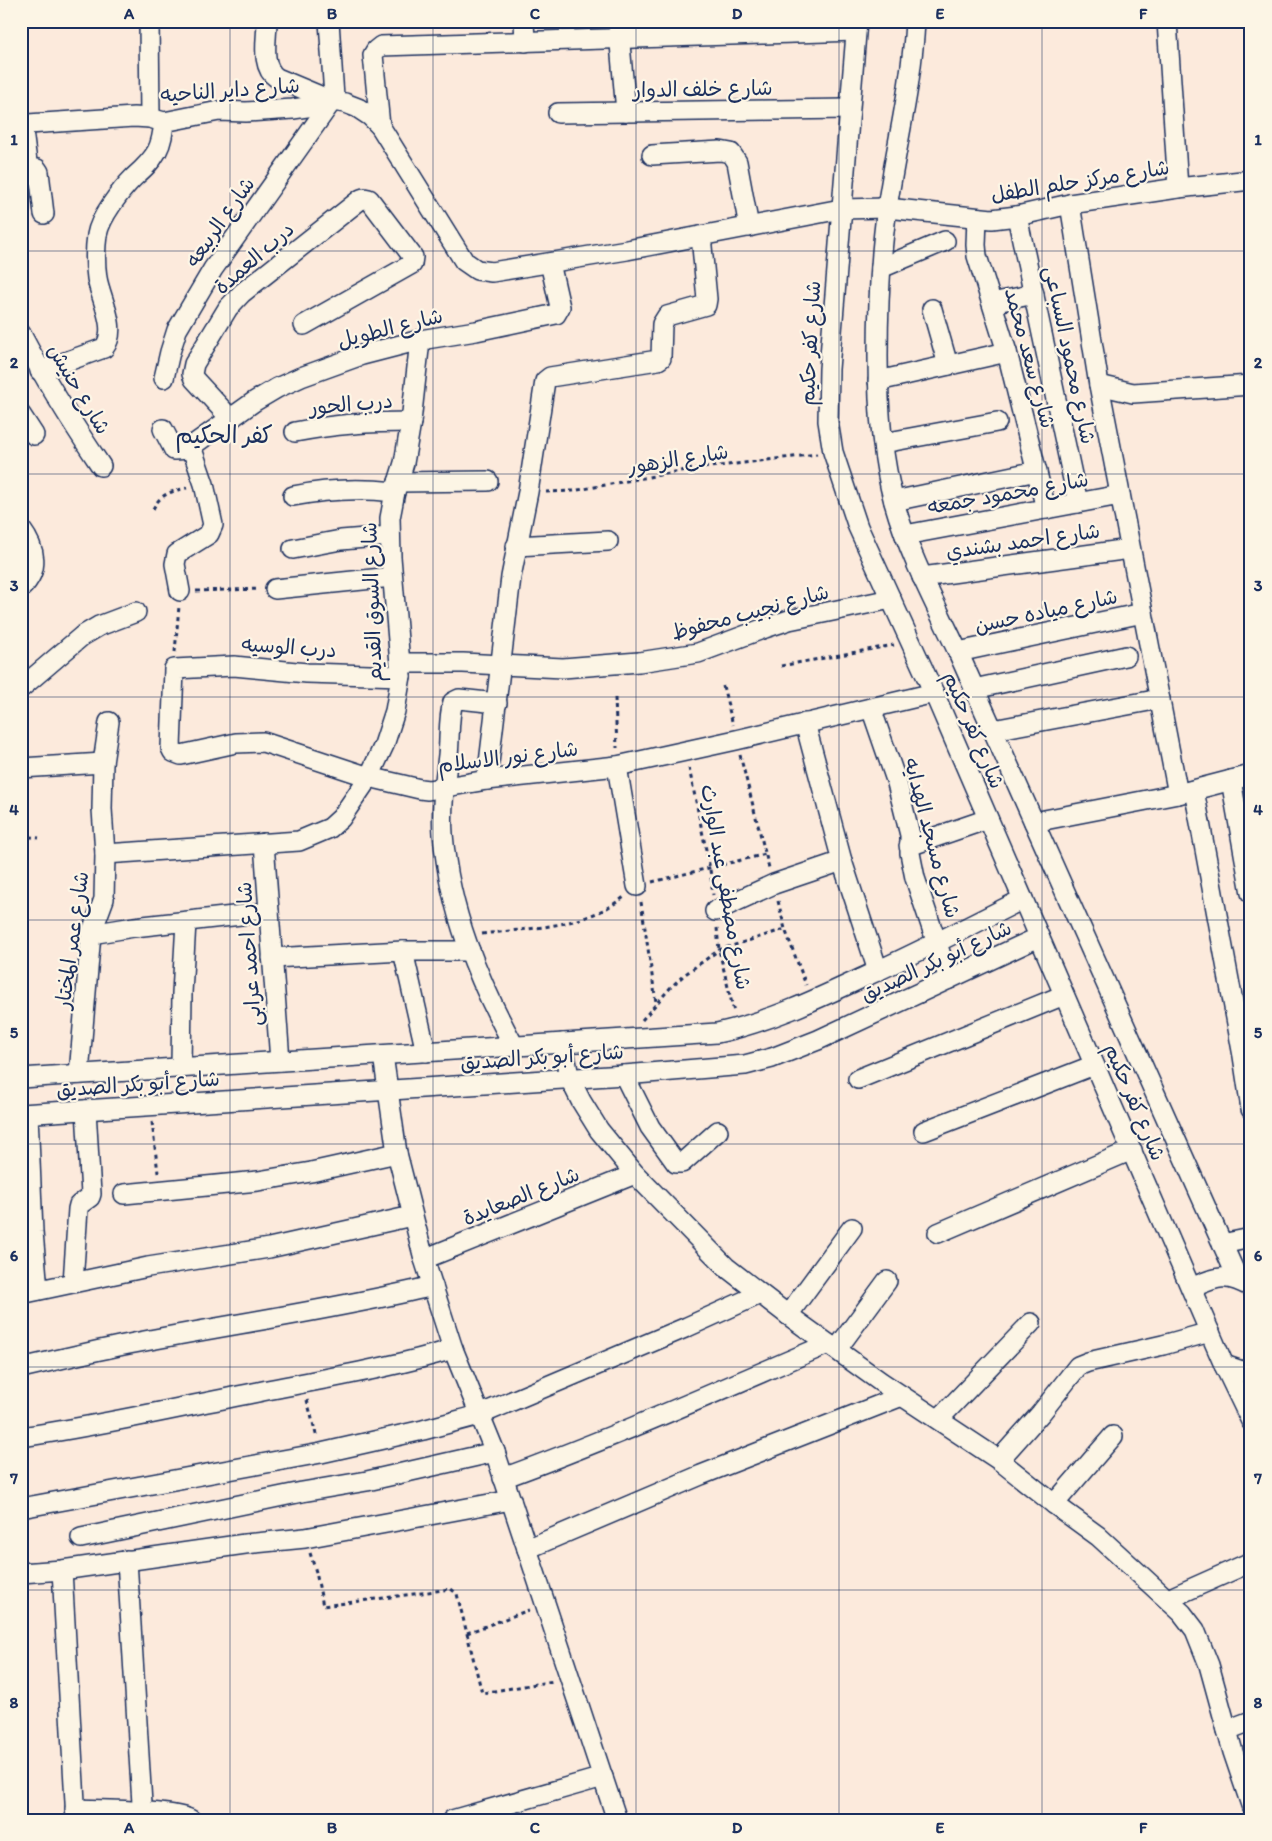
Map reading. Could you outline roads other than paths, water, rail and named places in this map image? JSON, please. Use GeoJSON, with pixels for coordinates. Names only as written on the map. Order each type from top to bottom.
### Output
{"type":"FeatureCollection","features":[{"type":"Feature","properties":{"kind":"street"},"geometry":{"type":"LineString","coordinates":[[40,371],[104,348],[107,344],[109,320],[97,276],[95,255],[98,233],[107,213],[119,195],[149,163],[158,150],[163,135],[157,120],[149,21]]}},
{"type":"Feature","properties":{"kind":"street"},"geometry":{"type":"LineString","coordinates":[[267,21],[266,63],[270,72],[277,78],[332,101],[358,108],[380,126]]}},
{"type":"Feature","properties":{"kind":"street","name":"شارع داير الناحيه"},"geometry":{"type":"LineString","coordinates":[[22,122],[28,124],[134,117],[157,120],[218,111],[246,112],[293,109],[311,107],[332,101],[334,98],[329,21]]}},
{"type":"Feature","properties":{"kind":"street"},"geometry":{"type":"LineString","coordinates":[[524,21],[525,42]]}},
{"type":"Feature","properties":{"kind":"street","name":"شارع كفر حكيم"},"geometry":{"type":"LineString","coordinates":[[915,21],[912,65],[887,208],[881,268],[878,381],[882,443],[894,501],[922,577],[958,652],[1222,1244],[1244,1283]]}},
{"type":"Feature","properties":{"kind":"street"},"geometry":{"type":"LineString","coordinates":[[1167,21],[1178,188]]}},
{"type":"Feature","properties":{"kind":"street"},"geometry":{"type":"LineString","coordinates":[[380,126],[373,55],[381,46],[525,42],[618,30],[856,26]]}},
{"type":"Feature","properties":{"kind":"street","name":"شارع كفر حكيم"},"geometry":{"type":"LineString","coordinates":[[856,26],[828,399],[828,421],[833,452],[858,527],[934,693],[1224,1365],[1251,1420]]}},
{"type":"Feature","properties":{"kind":"street"},"geometry":{"type":"LineString","coordinates":[[618,30],[626,112]]}},
{"type":"Feature","properties":{"kind":"street","name":"شارع الربيعه"},"geometry":{"type":"LineString","coordinates":[[164,378],[177,330],[213,269],[332,101]]}},
{"type":"Feature","properties":{"kind":"street","name":"شارع خلف الدوار"},"geometry":{"type":"LineString","coordinates":[[558,113],[849,109]]}},
{"type":"Feature","properties":{"kind":"street"},"geometry":{"type":"LineString","coordinates":[[22,122],[25,171],[36,169],[39,172],[44,214]]}},
{"type":"Feature","properties":{"kind":"street","name":"شارع مركز حلم الطفل"},"geometry":{"type":"LineString","coordinates":[[380,126],[464,261],[470,267],[484,272],[550,263],[841,209],[887,208],[992,219],[1017,216],[1070,204],[1178,188],[1251,180]]}},
{"type":"Feature","properties":{"kind":"street"},"geometry":{"type":"LineString","coordinates":[[652,155],[720,151],[731,153],[737,162],[749,227]]}},
{"type":"Feature","properties":{"kind":"street","name":"درب العمدة"},"geometry":{"type":"LineString","coordinates":[[231,419],[194,379],[192,374],[194,364],[228,308],[242,293],[361,199],[370,199],[413,257],[412,264],[304,326]]}},
{"type":"Feature","properties":{"kind":"street"},"geometry":{"type":"LineString","coordinates":[[1070,204],[1099,385],[1130,549],[1160,699],[1186,792],[1241,1047],[1251,1109]]}},
{"type":"Feature","properties":{"kind":"street","name":"شارع محمود السباعى"},"geometry":{"type":"LineString","coordinates":[[1017,216],[1078,503]]}},
{"type":"Feature","properties":{"kind":"street","name":"شارع سعد محمد"},"geometry":{"type":"LineString","coordinates":[[977,218],[976,250],[1007,352],[1046,509]]}},
{"type":"Feature","properties":{"kind":"street"},"geometry":{"type":"LineString","coordinates":[[487,780],[516,546],[528,492],[545,381],[550,376],[627,366],[661,358],[662,324],[664,319],[667,316],[706,305],[701,236]]}},
{"type":"Feature","properties":{"kind":"street"},"geometry":{"type":"LineString","coordinates":[[881,268],[945,241]]}},
{"type":"Feature","properties":{"kind":"street","name":"شارع الطويل"},"geometry":{"type":"LineString","coordinates":[[197,445],[277,388],[301,376],[362,355],[420,340],[476,332],[556,314],[560,307],[550,263]]}},
{"type":"Feature","properties":{"kind":"street"},"geometry":{"type":"LineString","coordinates":[[992,304],[1034,294]]}},
{"type":"Feature","properties":{"kind":"street"},"geometry":{"type":"LineString","coordinates":[[932,309],[948,365]]}},
{"type":"Feature","properties":{"kind":"street","name":"شارع حنيش"},"geometry":{"type":"LineString","coordinates":[[21,334],[40,371],[69,419],[101,466]]}},
{"type":"Feature","properties":{"kind":"street","name":"شارع السوق القديم"},"geometry":{"type":"LineString","coordinates":[[105,854],[299,841],[330,828],[341,818],[369,777],[384,745],[395,711],[400,670],[392,577],[390,518],[404,463],[411,422],[420,340]]}},
{"type":"Feature","properties":{"kind":"street"},"geometry":{"type":"LineString","coordinates":[[878,381],[1007,352]]}},
{"type":"Feature","properties":{"kind":"street"},"geometry":{"type":"LineString","coordinates":[[1099,385],[1133,393],[1251,385]]}},
{"type":"Feature","properties":{"kind":"street"},"geometry":{"type":"LineString","coordinates":[[21,415],[34,435]]}},
{"type":"Feature","properties":{"kind":"street","name":"درب الحور"},"geometry":{"type":"LineString","coordinates":[[295,432],[333,425],[411,422]]}},
{"type":"Feature","properties":{"kind":"street"},"geometry":{"type":"LineString","coordinates":[[882,443],[997,422]]}},
{"type":"Feature","properties":{"kind":"street"},"geometry":{"type":"LineString","coordinates":[[163,428],[174,450],[197,445],[213,525],[208,534],[177,554],[174,564],[180,591]]}},
{"type":"Feature","properties":{"kind":"street"},"geometry":{"type":"LineString","coordinates":[[894,501],[1037,470]]}},
{"type":"Feature","properties":{"kind":"street"},"geometry":{"type":"LineString","coordinates":[[293,496],[334,489],[488,481]]}},
{"type":"Feature","properties":{"kind":"street","name":"شارع محمود جمعه"},"geometry":{"type":"LineString","coordinates":[[905,535],[1120,495]]}},
{"type":"Feature","properties":{"kind":"street"},"geometry":{"type":"LineString","coordinates":[[21,529],[27,536],[32,551],[34,567],[30,579],[21,588]]}},
{"type":"Feature","properties":{"kind":"street"},"geometry":{"type":"LineString","coordinates":[[293,549],[341,540],[390,536]]}},
{"type":"Feature","properties":{"kind":"street"},"geometry":{"type":"LineString","coordinates":[[516,546],[608,541]]}},
{"type":"Feature","properties":{"kind":"street","name":"شارع احمد بشندي"},"geometry":{"type":"LineString","coordinates":[[922,577],[1130,549]]}},
{"type":"Feature","properties":{"kind":"street"},"geometry":{"type":"LineString","coordinates":[[275,589],[392,577]]}},
{"type":"Feature","properties":{"kind":"street","name":"شارع نجيب محفوظ"},"geometry":{"type":"LineString","coordinates":[[400,670],[500,665],[563,668],[683,656],[712,649],[789,620],[891,600]]}},
{"type":"Feature","properties":{"kind":"street"},"geometry":{"type":"LineString","coordinates":[[21,688],[82,636],[108,622],[136,612]]}},
{"type":"Feature","properties":{"kind":"street","name":"شارع مياده حسن"},"geometry":{"type":"LineString","coordinates":[[958,652],[1143,613]]}},
{"type":"Feature","properties":{"kind":"street"},"geometry":{"type":"LineString","coordinates":[[974,689],[1126,656]]}},
{"type":"Feature","properties":{"kind":"street","name":"درب الوسيه"},"geometry":{"type":"LineString","coordinates":[[174,669],[234,666],[307,672],[400,670]]}},
{"type":"Feature","properties":{"kind":"street","name":"شارع نور الاسلام"},"geometry":{"type":"LineString","coordinates":[[174,669],[171,744],[173,752],[176,754],[180,755],[236,743],[263,742],[369,777],[420,789],[617,766],[934,693]]}},
{"type":"Feature","properties":{"kind":"street"},"geometry":{"type":"LineString","coordinates":[[496,703],[459,698],[453,702],[444,787],[443,834],[451,888],[467,944],[493,1008],[514,1046]]}},
{"type":"Feature","properties":{"kind":"street"},"geometry":{"type":"LineString","coordinates":[[993,730],[1160,699]]}},
{"type":"Feature","properties":{"kind":"street","name":"شارع مسجد الهدايه"},"geometry":{"type":"LineString","coordinates":[[871,708],[898,783],[910,834],[909,846],[915,878],[949,979]]}},
{"type":"Feature","properties":{"kind":"street","name":"شارع عمر المختار"},"geometry":{"type":"LineString","coordinates":[[78,1074],[92,934],[104,899],[103,763],[109,722]]}},
{"type":"Feature","properties":{"kind":"street"},"geometry":{"type":"LineString","coordinates":[[804,723],[842,861],[878,971]]}},
{"type":"Feature","properties":{"kind":"street"},"geometry":{"type":"LineString","coordinates":[[21,768],[103,763]]}},
{"type":"Feature","properties":{"kind":"street"},"geometry":{"type":"LineString","coordinates":[[617,766],[638,886]]}},
{"type":"Feature","properties":{"kind":"street"},"geometry":{"type":"LineString","coordinates":[[1034,822],[1186,792],[1251,775]]}},
{"type":"Feature","properties":{"kind":"street"},"geometry":{"type":"LineString","coordinates":[[1231,780],[1251,893]]}},
{"type":"Feature","properties":{"kind":"street"},"geometry":{"type":"LineString","coordinates":[[909,846],[988,819]]}},
{"type":"Feature","properties":{"kind":"street","name":"شارع احمد عرابى"},"geometry":{"type":"LineString","coordinates":[[264,843],[280,1061]]}},
{"type":"Feature","properties":{"kind":"street"},"geometry":{"type":"LineString","coordinates":[[714,911],[774,884],[842,861]]}},
{"type":"Feature","properties":{"kind":"street","name":"شارع أبو بكر الصديق"},"geometry":{"type":"LineString","coordinates":[[21,1078],[717,1033],[812,1002],[937,943],[1023,899]]}},
{"type":"Feature","properties":{"kind":"street"},"geometry":{"type":"LineString","coordinates":[[92,934],[149,925],[269,912]]}},
{"type":"Feature","properties":{"kind":"street"},"geometry":{"type":"LineString","coordinates":[[181,1068],[182,993],[186,922]]}},
{"type":"Feature","properties":{"kind":"street","name":"شارع أبو بكر الصديق"},"geometry":{"type":"LineString","coordinates":[[25,1114],[744,1065],[772,1058],[825,1037],[1039,937]]}},
{"type":"Feature","properties":{"kind":"street"},"geometry":{"type":"LineString","coordinates":[[272,958],[403,951],[467,944]]}},
{"type":"Feature","properties":{"kind":"street"},"geometry":{"type":"LineString","coordinates":[[403,951],[426,1052]]}},
{"type":"Feature","properties":{"kind":"street"},"geometry":{"type":"LineString","coordinates":[[858,1079],[1064,995]]}},
{"type":"Feature","properties":{"kind":"street"},"geometry":{"type":"LineString","coordinates":[[563,1042],[569,1077],[599,1130],[635,1174],[726,1267],[788,1315],[902,1396],[999,1460],[1098,1536],[1182,1613],[1195,1630],[1209,1665],[1227,1730],[1249,1793]]}},
{"type":"Feature","properties":{"kind":"street"},"geometry":{"type":"LineString","coordinates":[[382,1055],[397,1152],[424,1259],[453,1349],[480,1415],[511,1500],[617,1820]]}},
{"type":"Feature","properties":{"kind":"street"},"geometry":{"type":"LineString","coordinates":[[924,1131],[1094,1065]]}},
{"type":"Feature","properties":{"kind":"street"},"geometry":{"type":"LineString","coordinates":[[624,1074],[650,1127],[676,1163],[682,1164],[718,1131]]}},
{"type":"Feature","properties":{"kind":"street"},"geometry":{"type":"LineString","coordinates":[[73,1283],[78,1209],[79,1205],[90,1197],[91,1194],[86,1110]]}},
{"type":"Feature","properties":{"kind":"street"},"geometry":{"type":"LineString","coordinates":[[25,1114],[33,1232],[30,1292],[148,1267],[269,1248],[412,1216]]}},
{"type":"Feature","properties":{"kind":"street"},"geometry":{"type":"LineString","coordinates":[[938,1233],[1132,1150]]}},
{"type":"Feature","properties":{"kind":"street"},"geometry":{"type":"LineString","coordinates":[[124,1194],[258,1181],[310,1172],[397,1152]]}},
{"type":"Feature","properties":{"kind":"street","name":"شارع الصعايدة"},"geometry":{"type":"LineString","coordinates":[[424,1259],[635,1174]]}},
{"type":"Feature","properties":{"kind":"street"},"geometry":{"type":"LineString","coordinates":[[788,1315],[852,1228]]}},
{"type":"Feature","properties":{"kind":"street"},"geometry":{"type":"LineString","coordinates":[[1222,1244],[1251,1238]]}},
{"type":"Feature","properties":{"kind":"street"},"geometry":{"type":"LineString","coordinates":[[1191,1288],[1219,1278],[1228,1277],[1244,1283]]}},
{"type":"Feature","properties":{"kind":"street"},"geometry":{"type":"LineString","coordinates":[[503,1478],[574,1452],[832,1346],[887,1281]]}},
{"type":"Feature","properties":{"kind":"street"},"geometry":{"type":"LineString","coordinates":[[21,1368],[128,1344],[324,1309],[433,1286]]}},
{"type":"Feature","properties":{"kind":"street"},"geometry":{"type":"LineString","coordinates":[[21,1508],[321,1453],[424,1430],[480,1415],[760,1294]]}},
{"type":"Feature","properties":{"kind":"street"},"geometry":{"type":"LineString","coordinates":[[939,1419],[1031,1323]]}},
{"type":"Feature","properties":{"kind":"street"},"geometry":{"type":"LineString","coordinates":[[999,1460],[1041,1413],[1078,1366],[1210,1332]]}},
{"type":"Feature","properties":{"kind":"street"},"geometry":{"type":"LineString","coordinates":[[21,1436],[78,1428],[302,1384],[411,1361],[453,1349]]}},
{"type":"Feature","properties":{"kind":"street"},"geometry":{"type":"LineString","coordinates":[[1224,1365],[1251,1374]]}},
{"type":"Feature","properties":{"kind":"street"},"geometry":{"type":"LineString","coordinates":[[527,1549],[701,1475],[902,1396]]}},
{"type":"Feature","properties":{"kind":"street"},"geometry":{"type":"LineString","coordinates":[[1054,1504],[1114,1436]]}},
{"type":"Feature","properties":{"kind":"street"},"geometry":{"type":"LineString","coordinates":[[81,1538],[302,1492],[367,1481],[494,1452]]}},
{"type":"Feature","properties":{"kind":"street"},"geometry":{"type":"LineString","coordinates":[[21,1573],[62,1570],[245,1544],[306,1538],[511,1500]]}},
{"type":"Feature","properties":{"kind":"street"},"geometry":{"type":"LineString","coordinates":[[127,1560],[143,1816]]}},
{"type":"Feature","properties":{"kind":"street"},"geometry":{"type":"LineString","coordinates":[[1168,1599],[1251,1562]]}},
{"type":"Feature","properties":{"kind":"street"},"geometry":{"type":"LineString","coordinates":[[62,1570],[75,1814],[185,1816],[191,1820]]}},
{"type":"Feature","properties":{"kind":"street"},"geometry":{"type":"LineString","coordinates":[[1227,1730],[1251,1721]]}},
{"type":"Feature","properties":{"kind":"street"},"geometry":{"type":"LineString","coordinates":[[452,1820],[603,1777]]}},
{"type":"Feature","properties":{"kind":"district","name":"كفر الحكيم"},"geometry":{"type":"Point","coordinates":[224,435]}}]}
